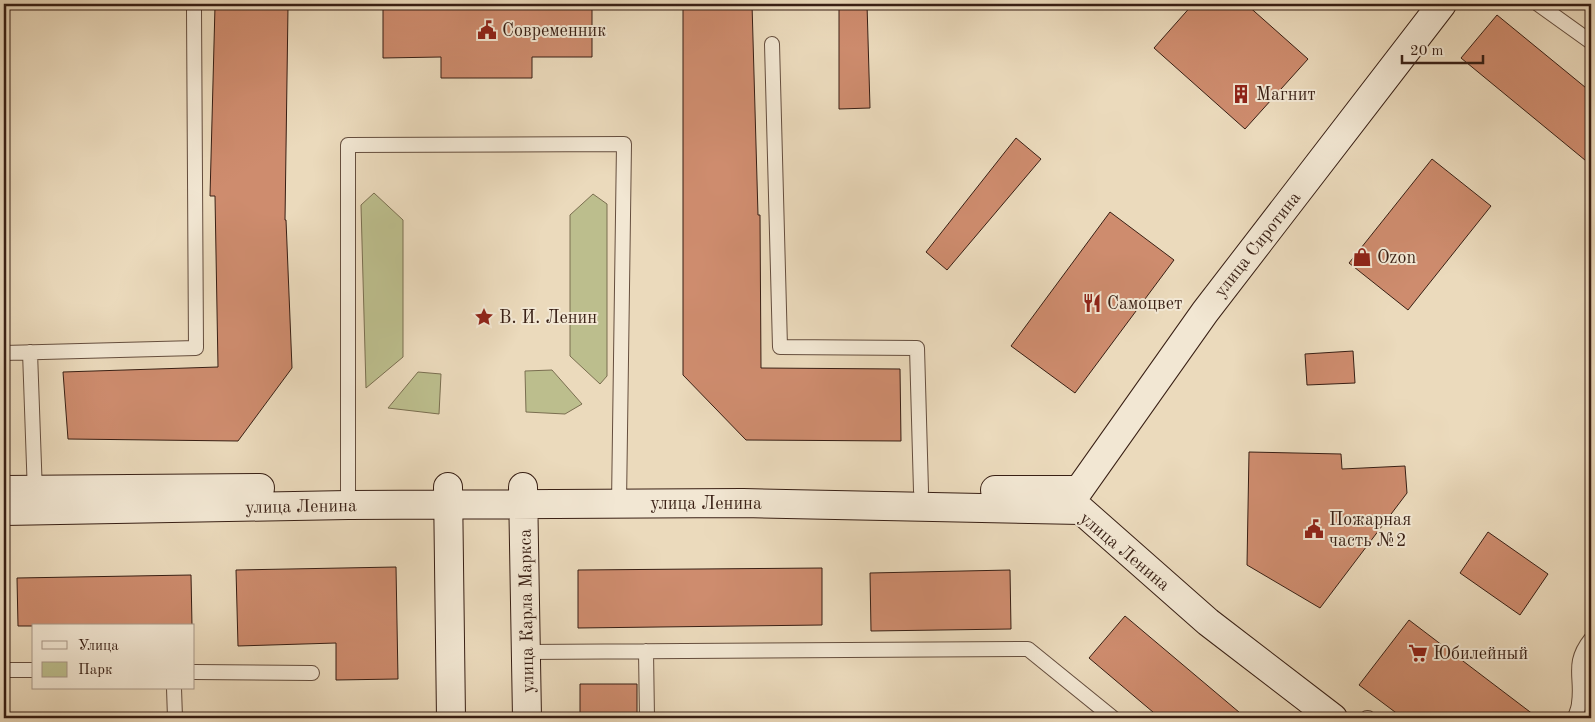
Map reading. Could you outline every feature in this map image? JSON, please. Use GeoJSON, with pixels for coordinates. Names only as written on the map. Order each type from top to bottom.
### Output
{"type":"FeatureCollection","features":[{"type":"Feature","properties":{"kind":"main road","name":"улица Сиротина"},"geometry":{"type":"LineString","coordinates":[[1080,500],[1205,312],[1442,4]]}},
{"type":"Feature","properties":{"kind":"main road"},"geometry":{"type":"LineString","coordinates":[[4,490],[36,500]]}},
{"type":"Feature","properties":{"kind":"main road"},"geometry":{"type":"LineString","coordinates":[[619,495],[921,491],[1080,500]]}},
{"type":"Feature","properties":{"kind":"main road","name":"улица Карла Маркса"},"geometry":{"type":"LineString","coordinates":[[524,495],[527,718]]}},
{"type":"Feature","properties":{"kind":"main road","name":"улица Ленина"},"geometry":{"type":"LineString","coordinates":[[4,511],[36,500],[348,496],[619,495],[743,503],[1080,500],[1208,622],[1333,718]]}},
{"type":"Feature","properties":{"kind":"main road"},"geometry":{"type":"LineString","coordinates":[[448,496],[451,718]]}},
{"type":"Feature","properties":{"kind":"lane"},"geometry":{"type":"LineString","coordinates":[[1538,4],[1591,42]]}},
{"type":"Feature","properties":{"kind":"lane"},"geometry":{"type":"LineString","coordinates":[[4,352],[196,348],[194,8]]}},
{"type":"Feature","properties":{"kind":"lane"},"geometry":{"type":"LineString","coordinates":[[772,44],[780,347],[917,348],[921,491]]}},
{"type":"Feature","properties":{"kind":"lane"},"geometry":{"type":"LineString","coordinates":[[348,496],[348,145],[624,144],[619,495]]}},
{"type":"Feature","properties":{"kind":"lane"},"geometry":{"type":"LineString","coordinates":[[30,352],[36,500]]}},
{"type":"Feature","properties":{"kind":"lane"},"geometry":{"type":"LineString","coordinates":[[1575,718],[1579,703],[1578,665],[1591,639]]}},
{"type":"Feature","properties":{"kind":"lane"},"geometry":{"type":"LineString","coordinates":[[526,652],[1028,649],[1114,718]]}},
{"type":"Feature","properties":{"kind":"lane"},"geometry":{"type":"LineString","coordinates":[[646,651],[646,718]]}},
{"type":"Feature","properties":{"kind":"lane"},"geometry":{"type":"LineString","coordinates":[[4,670],[32,670]]}},
{"type":"Feature","properties":{"kind":"lane"},"geometry":{"type":"LineString","coordinates":[[195,672],[312,673]]}},
{"type":"Feature","properties":{"kind":"lane"},"geometry":{"type":"LineString","coordinates":[[174,690],[175,718]]}},
{"type":"Feature","properties":{"kind":"green space"},"geometry":{"type":"Polygon","coordinates":[[[374,193],[403,220],[403,357],[366,388],[361,205],[374,193]]]}},
{"type":"Feature","properties":{"kind":"green space"},"geometry":{"type":"Polygon","coordinates":[[[593,194],[607,204],[607,376],[600,384],[570,356],[570,215],[593,194]]]}},
{"type":"Feature","properties":{"kind":"green space"},"geometry":{"type":"Polygon","coordinates":[[[552,370],[582,404],[565,414],[526,412],[525,371],[552,370]]]}},
{"type":"Feature","properties":{"kind":"green space"},"geometry":{"type":"Polygon","coordinates":[[[418,372],[441,374],[439,414],[388,408],[418,372]]]}},
{"type":"Feature","properties":{"kind":"building","name":"Современник"},"geometry":{"type":"Polygon","coordinates":[[[383,4],[592,4],[592,57],[532,57],[532,78],[441,78],[441,57],[383,58],[383,4]]]}},
{"type":"Feature","properties":{"kind":"building"},"geometry":{"type":"Polygon","coordinates":[[[683,4],[752,4],[758,215],[760,215],[761,368],[900,369],[901,441],[746,440],[683,375],[683,4]]]}},
{"type":"Feature","properties":{"kind":"building"},"geometry":{"type":"Polygon","coordinates":[[[839,4],[867,4],[870,108],[839,109],[839,4]]]}},
{"type":"Feature","properties":{"kind":"building","name":"Магнит"},"geometry":{"type":"Polygon","coordinates":[[[1193,4],[1246,4],[1308,59],[1245,129],[1154,48],[1193,4]]]}},
{"type":"Feature","properties":{"kind":"building"},"geometry":{"type":"Polygon","coordinates":[[[215,6],[288,7],[285,220],[292,368],[238,441],[68,439],[63,372],[218,367],[215,196],[210,196],[215,6]]]}},
{"type":"Feature","properties":{"kind":"building"},"geometry":{"type":"Polygon","coordinates":[[[1497,15],[1591,92],[1591,165],[1461,58],[1497,15]]]}},
{"type":"Feature","properties":{"kind":"building"},"geometry":{"type":"Polygon","coordinates":[[[1016,138],[1041,159],[947,270],[926,252],[1016,138]]]}},
{"type":"Feature","properties":{"kind":"building"},"geometry":{"type":"Polygon","coordinates":[[[1432,159],[1491,206],[1408,310],[1349,263],[1432,159]]]}},
{"type":"Feature","properties":{"kind":"building","name":"Самоцвет"},"geometry":{"type":"Polygon","coordinates":[[[1110,212],[1174,260],[1075,393],[1011,346],[1110,212]]]}},
{"type":"Feature","properties":{"kind":"building"},"geometry":{"type":"Polygon","coordinates":[[[1353,351],[1355,383],[1307,385],[1305,354],[1353,351]]]}},
{"type":"Feature","properties":{"kind":"building","name":"Пожарная часть №2"},"geometry":{"type":"Polygon","coordinates":[[[1249,452],[1341,454],[1342,469],[1405,466],[1407,493],[1320,608],[1247,565],[1249,452]]]}},
{"type":"Feature","properties":{"kind":"building"},"geometry":{"type":"Polygon","coordinates":[[[1488,532],[1548,574],[1520,615],[1460,573],[1488,532]]]}},
{"type":"Feature","properties":{"kind":"building"},"geometry":{"type":"Polygon","coordinates":[[[396,567],[398,679],[336,680],[336,643],[238,646],[236,570],[396,567]]]}},
{"type":"Feature","properties":{"kind":"building"},"geometry":{"type":"Polygon","coordinates":[[[822,568],[822,625],[578,628],[578,570],[822,568]]]}},
{"type":"Feature","properties":{"kind":"building"},"geometry":{"type":"Polygon","coordinates":[[[1010,570],[1011,629],[871,631],[870,573],[1010,570]]]}},
{"type":"Feature","properties":{"kind":"building"},"geometry":{"type":"Polygon","coordinates":[[[191,575],[192,624],[32,624],[32,626],[18,626],[17,578],[191,575]]]}},
{"type":"Feature","properties":{"kind":"building"},"geometry":{"type":"Polygon","coordinates":[[[1125,616],[1246,718],[1160,718],[1089,658],[1125,616]]]}},
{"type":"Feature","properties":{"kind":"building","name":"Юбилейный"},"geometry":{"type":"Polygon","coordinates":[[[1409,620],[1538,718],[1403,718],[1359,685],[1409,620]]]}},
{"type":"Feature","properties":{"kind":"building"},"geometry":{"type":"Polygon","coordinates":[[[580,684],[637,684],[637,718],[580,718],[580,684]]]}},
{"type":"Feature","properties":{"kind":"place","name":"Современник"},"geometry":{"type":"Point","coordinates":[487,30]}},
{"type":"Feature","properties":{"kind":"place","name":"Магнит"},"geometry":{"type":"Point","coordinates":[1241,94]}},
{"type":"Feature","properties":{"kind":"place","name":"Ozon"},"geometry":{"type":"Point","coordinates":[1362,257]}},
{"type":"Feature","properties":{"kind":"place","name":"Самоцвет"},"geometry":{"type":"Point","coordinates":[1092,303]}},
{"type":"Feature","properties":{"kind":"place","name":"В. И. Ленин"},"geometry":{"type":"Point","coordinates":[484,317]}},
{"type":"Feature","properties":{"kind":"place","name":"Пожарная часть №2"},"geometry":{"type":"Point","coordinates":[1314,529]}},
{"type":"Feature","properties":{"kind":"place","name":"Юбилейный"},"geometry":{"type":"Point","coordinates":[1418,653]}}]}
